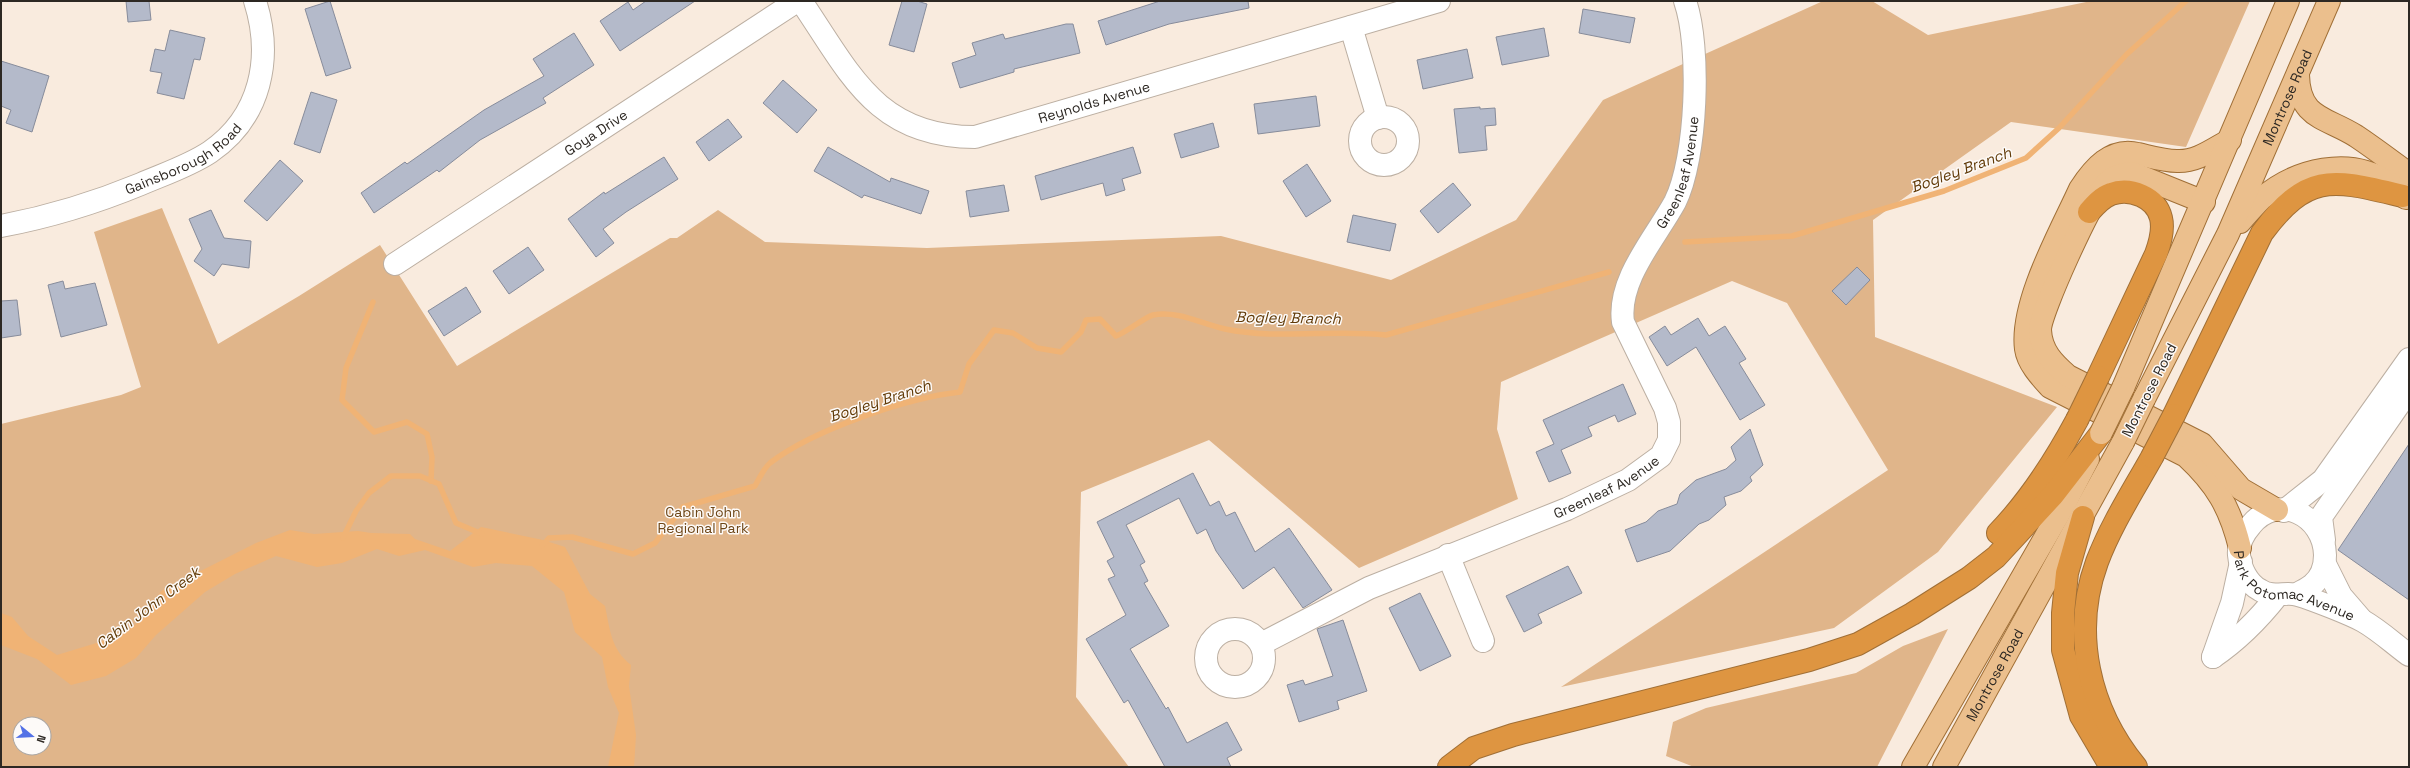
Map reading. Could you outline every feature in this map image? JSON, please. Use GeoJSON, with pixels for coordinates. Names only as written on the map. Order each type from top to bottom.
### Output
{"type":"FeatureCollection","features":[{"type":"Feature","properties":{"kind":"highway"},"geometry":{"type":"LineString","coordinates":[[2136,767],[2119,746],[2101,711],[2088,669],[2084,631],[2089,594],[2097,563],[2108,536],[2174,414],[2262,233],[2280,210],[2312,188],[2330,183],[2356,184],[2406,198]]}},
{"type":"Feature","properties":{"kind":"highway"},"geometry":{"type":"LineString","coordinates":[[1912,614],[1964,567],[2028,500],[2055,461],[2077,420],[2156,254],[2161,240],[2161,218],[2154,204],[2141,195],[2125,191],[2110,194],[2089,212]]}},
{"type":"Feature","properties":{"kind":"highway"},"geometry":{"type":"LineString","coordinates":[[1449,767],[1474,748],[1513,734],[1809,660],[1858,644],[1912,614],[1971,576],[1996,557],[2053,495],[2101,433]]}},
{"type":"Feature","properties":{"kind":"highway"},"geometry":{"type":"LineString","coordinates":[[2083,517],[2067,573],[2063,613],[2064,650],[2081,716],[2111,767]]}},
{"type":"Feature","properties":{"kind":"main road","name":"Montrose Road"},"geometry":{"type":"LineString","coordinates":[[1913,767],[2064,505],[2101,433],[2123,388],[2204,202],[2288,1]]}},
{"type":"Feature","properties":{"kind":"main road","name":"Montrose Road"},"geometry":{"type":"LineString","coordinates":[[1944,767],[2123,442],[2228,234],[2329,1]]}},
{"type":"Feature","properties":{"kind":"main road"},"geometry":{"type":"LineString","coordinates":[[2298,75],[2298,90],[2308,108],[2317,117],[2355,135],[2409,174]]}},
{"type":"Feature","properties":{"kind":"main road"},"geometry":{"type":"LineString","coordinates":[[2230,140],[2197,158],[2178,162],[2136,153],[2122,153],[2106,159],[2091,172],[2080,189],[2031,299],[2026,325],[2026,350],[2035,370],[2050,387],[2186,456],[2202,471],[2225,502],[2234,525],[2240,555]]}},
{"type":"Feature","properties":{"kind":"main road"},"geometry":{"type":"LineString","coordinates":[[2228,234],[2261,199],[2282,185],[2326,169],[2349,167],[2369,173],[2390,184],[2406,198]]}},
{"type":"Feature","properties":{"kind":"main road"},"geometry":{"type":"LineString","coordinates":[[2204,202],[2132,173],[2120,174],[2105,184],[2089,212],[2045,309],[2040,330],[2043,348],[2054,363],[2068,376],[2202,444],[2241,489],[2281,510]]}},
{"type":"Feature","properties":{"kind":"street","name":"Gainsborough Road"},"geometry":{"type":"LineString","coordinates":[[1,226],[64,212],[118,194],[185,166],[209,152],[231,135],[251,106],[261,77],[263,38],[255,1]]}},
{"type":"Feature","properties":{"kind":"street","name":"Goya Drive"},"geometry":{"type":"LineString","coordinates":[[395,264],[797,1]]}},
{"type":"Feature","properties":{"kind":"street","name":"Reynolds Avenue"},"geometry":{"type":"LineString","coordinates":[[801,1],[872,101],[886,112],[913,128],[941,136],[956,137],[975,137],[994,133],[1438,1]]}},
{"type":"Feature","properties":{"kind":"street","name":"Greenleaf Avenue"},"geometry":{"type":"LineString","coordinates":[[1262,644],[1369,588],[1448,555],[1567,509],[1628,480],[1661,456],[1669,440],[1669,422],[1665,408],[1623,322],[1622,312],[1627,286],[1675,202],[1686,170],[1690,145],[1694,52],[1691,22],[1685,1]]}},
{"type":"Feature","properties":{"kind":"street"},"geometry":{"type":"LineString","coordinates":[[1351,27],[1378,118]]}},
{"type":"Feature","properties":{"kind":"street","name":"Park Potomac Avenue"},"geometry":{"type":"LineString","coordinates":[[2409,359],[2324,480],[2281,510],[2256,519],[2244,533],[2240,555],[2245,576],[2260,590],[2287,595],[2362,621],[2409,655]]}},
{"type":"Feature","properties":{"kind":"street","name":"Park Potomac Avenue"},"geometry":{"type":"LineString","coordinates":[[2325,564],[2321,517],[2409,390]]}},
{"type":"Feature","properties":{"kind":"street","name":"Park Potomac Avenue"},"geometry":{"type":"LineString","coordinates":[[2281,510],[2292,511],[2306,517],[2317,526],[2324,542]]}},
{"type":"Feature","properties":{"kind":"street"},"geometry":{"type":"LineString","coordinates":[[1448,555],[1483,641]]}},
{"type":"Feature","properties":{"kind":"street"},"geometry":{"type":"LineString","coordinates":[[2240,555],[2232,603],[2213,657],[2234,643],[2262,615],[2287,595],[2313,584],[2325,564]]}},
{"type":"Feature","properties":{"kind":"street"},"geometry":{"type":"LineString","coordinates":[[2325,564],[2340,596],[2362,621]]}},
{"type":"Feature","properties":{"kind":"green space","name":"Cabin John Regional Park"},"geometry":{"type":"Polygon","coordinates":[[[1823,1],[1872,1],[1928,35],[2091,1],[2250,1],[2186,147],[2011,122],[1873,220],[1875,337],[2057,407],[1938,552],[1834,628],[1561,687],[1888,470],[1787,303],[1732,281],[1501,382],[1497,429],[1518,499],[1359,568],[1209,440],[1081,492],[1076,697],[1129,767],[1,767],[1,424],[121,395],[141,387],[94,232],[162,208],[218,344],[299,296],[380,245],[457,366],[670,238],[677,238],[718,210],[765,242],[927,248],[1221,236],[1391,280],[1516,220],[1603,100],[1823,1]]]}},
{"type":"Feature","properties":{"kind":"green space"},"geometry":{"type":"Polygon","coordinates":[[[1948,629],[1877,767],[1694,767],[1666,756],[1673,722],[1706,708],[1856,673],[1903,646],[1948,629]]]}},
{"type":"Feature","properties":{"kind":"shaded area"},"geometry":{"type":"Polygon","coordinates":[[[481,527],[543,540],[565,547],[590,594],[605,606],[610,631],[615,646],[624,659],[631,665],[629,686],[636,735],[634,767],[608,767],[619,713],[608,687],[602,657],[575,632],[564,592],[532,566],[496,563],[473,567],[425,550],[399,556],[377,549],[342,563],[317,567],[276,556],[235,574],[205,592],[156,635],[136,658],[106,676],[71,685],[37,659],[1,645],[1,613],[12,617],[28,636],[57,655],[103,641],[128,630],[144,618],[161,591],[256,543],[290,530],[314,534],[358,531],[371,533],[410,534],[415,539],[450,551],[481,527]]]}},
{"type":"Feature","properties":{"kind":"building"},"geometry":{"type":"Polygon","coordinates":[[[126,1],[149,1],[151,20],[128,22],[126,1]]]}},
{"type":"Feature","properties":{"kind":"building"},"geometry":{"type":"Polygon","coordinates":[[[330,1],[351,68],[326,76],[305,9],[330,1]]]}},
{"type":"Feature","properties":{"kind":"building"},"geometry":{"type":"Polygon","coordinates":[[[646,1],[695,1],[620,51],[600,21],[628,2],[633,10],[646,1]]]}},
{"type":"Feature","properties":{"kind":"building"},"geometry":{"type":"Polygon","coordinates":[[[902,1],[917,1],[927,4],[914,52],[889,45],[902,1]]]}},
{"type":"Feature","properties":{"kind":"building"},"geometry":{"type":"Polygon","coordinates":[[[1160,1],[1248,1],[1249,8],[1169,24],[1106,45],[1098,21],[1160,1]]]}},
{"type":"Feature","properties":{"kind":"building"},"geometry":{"type":"Polygon","coordinates":[[[1583,9],[1635,18],[1630,43],[1579,33],[1583,9]]]}},
{"type":"Feature","properties":{"kind":"building"},"geometry":{"type":"Polygon","coordinates":[[[1066,24],[1073,24],[1080,53],[1014,69],[1014,72],[960,88],[952,63],[976,55],[972,43],[1003,34],[1005,39],[1066,24]]]}},
{"type":"Feature","properties":{"kind":"building"},"geometry":{"type":"Polygon","coordinates":[[[1544,28],[1549,56],[1502,65],[1496,37],[1544,28]]]}},
{"type":"Feature","properties":{"kind":"building"},"geometry":{"type":"Polygon","coordinates":[[[170,30],[205,38],[200,60],[194,59],[184,99],[157,93],[162,73],[150,71],[155,49],[165,51],[170,30]]]}},
{"type":"Feature","properties":{"kind":"building"},"geometry":{"type":"Polygon","coordinates":[[[574,33],[594,65],[543,98],[546,103],[480,140],[439,172],[437,170],[374,213],[361,193],[405,162],[407,164],[484,110],[544,76],[533,59],[574,33]]]}},
{"type":"Feature","properties":{"kind":"building"},"geometry":{"type":"Polygon","coordinates":[[[1467,49],[1473,78],[1423,89],[1417,60],[1467,49]]]}},
{"type":"Feature","properties":{"kind":"building"},"geometry":{"type":"Polygon","coordinates":[[[1,61],[49,76],[32,132],[6,123],[11,110],[1,106],[1,61]]]}},
{"type":"Feature","properties":{"kind":"building"},"geometry":{"type":"Polygon","coordinates":[[[783,80],[817,110],[797,133],[763,103],[783,80]]]}},
{"type":"Feature","properties":{"kind":"building"},"geometry":{"type":"Polygon","coordinates":[[[311,92],[337,100],[320,153],[294,144],[311,92]]]}},
{"type":"Feature","properties":{"kind":"building"},"geometry":{"type":"Polygon","coordinates":[[[1316,96],[1320,126],[1258,134],[1254,104],[1316,96]]]}},
{"type":"Feature","properties":{"kind":"building"},"geometry":{"type":"Polygon","coordinates":[[[1480,107],[1480,109],[1495,108],[1496,125],[1485,126],[1487,150],[1459,153],[1454,109],[1480,107]]]}},
{"type":"Feature","properties":{"kind":"building"},"geometry":{"type":"Polygon","coordinates":[[[728,119],[742,137],[709,161],[696,142],[728,119]]]}},
{"type":"Feature","properties":{"kind":"building"},"geometry":{"type":"Polygon","coordinates":[[[1213,123],[1219,147],[1181,158],[1174,134],[1213,123]]]}},
{"type":"Feature","properties":{"kind":"building"},"geometry":{"type":"Polygon","coordinates":[[[828,147],[890,182],[891,178],[929,191],[921,214],[864,195],[862,198],[814,171],[828,147]]]}},
{"type":"Feature","properties":{"kind":"building"},"geometry":{"type":"Polygon","coordinates":[[[1133,147],[1141,173],[1122,179],[1125,190],[1106,196],[1103,183],[1041,200],[1035,176],[1133,147]]]}},
{"type":"Feature","properties":{"kind":"building"},"geometry":{"type":"Polygon","coordinates":[[[664,157],[678,179],[626,212],[603,229],[614,243],[596,257],[568,219],[604,192],[605,194],[664,157]]]}},
{"type":"Feature","properties":{"kind":"building"},"geometry":{"type":"Polygon","coordinates":[[[280,160],[303,181],[267,221],[244,201],[280,160]]]}},
{"type":"Feature","properties":{"kind":"building"},"geometry":{"type":"Polygon","coordinates":[[[1307,164],[1331,201],[1306,217],[1283,181],[1307,164]]]}},
{"type":"Feature","properties":{"kind":"building"},"geometry":{"type":"Polygon","coordinates":[[[1453,183],[1471,205],[1438,233],[1420,211],[1453,183]]]}},
{"type":"Feature","properties":{"kind":"building"},"geometry":{"type":"Polygon","coordinates":[[[1004,185],[1009,211],[970,217],[966,191],[1004,185]]]}},
{"type":"Feature","properties":{"kind":"building"},"geometry":{"type":"Polygon","coordinates":[[[211,210],[224,238],[251,241],[249,268],[222,264],[214,276],[194,261],[202,249],[189,219],[211,210]]]}},
{"type":"Feature","properties":{"kind":"building"},"geometry":{"type":"Polygon","coordinates":[[[1353,215],[1396,224],[1390,251],[1347,242],[1353,215]]]}},
{"type":"Feature","properties":{"kind":"building"},"geometry":{"type":"Polygon","coordinates":[[[528,247],[544,270],[509,294],[493,271],[528,247]]]}},
{"type":"Feature","properties":{"kind":"building"},"geometry":{"type":"Polygon","coordinates":[[[1857,267],[1870,280],[1846,305],[1832,291],[1857,267]]]}},
{"type":"Feature","properties":{"kind":"building"},"geometry":{"type":"Polygon","coordinates":[[[63,281],[65,289],[95,283],[107,325],[61,337],[48,285],[63,281]]]}},
{"type":"Feature","properties":{"kind":"building"},"geometry":{"type":"Polygon","coordinates":[[[466,287],[481,312],[444,336],[428,311],[466,287]]]}},
{"type":"Feature","properties":{"kind":"building"},"geometry":{"type":"Polygon","coordinates":[[[17,300],[21,335],[1,338],[1,301],[17,300]]]}},
{"type":"Feature","properties":{"kind":"building"},"geometry":{"type":"Polygon","coordinates":[[[1698,318],[1709,336],[1725,326],[1746,359],[1739,363],[1765,405],[1740,420],[1696,347],[1667,366],[1649,337],[1665,326],[1671,335],[1698,318]]]}},
{"type":"Feature","properties":{"kind":"building"},"geometry":{"type":"Polygon","coordinates":[[[1623,384],[1636,414],[1618,422],[1615,415],[1588,427],[1592,436],[1561,450],[1571,473],[1549,482],[1536,452],[1554,444],[1543,420],[1623,384]]]}},
{"type":"Feature","properties":{"kind":"building"},"geometry":{"type":"Polygon","coordinates":[[[1750,429],[1763,465],[1750,477],[1752,481],[1741,491],[1724,497],[1726,505],[1709,520],[1699,524],[1670,551],[1637,562],[1625,530],[1646,522],[1658,511],[1677,504],[1680,494],[1696,480],[1726,469],[1736,460],[1731,447],[1750,429]]]}},
{"type":"Feature","properties":{"kind":"building"},"geometry":{"type":"Polygon","coordinates":[[[2409,444],[2409,600],[2338,550],[2409,444]]]}},
{"type":"Feature","properties":{"kind":"building"},"geometry":{"type":"Polygon","coordinates":[[[1193,473],[1210,506],[1219,501],[1226,516],[1235,512],[1255,552],[1289,528],[1332,590],[1303,608],[1274,567],[1243,589],[1216,551],[1206,529],[1197,534],[1179,498],[1126,525],[1145,562],[1140,565],[1148,581],[1144,583],[1169,626],[1130,649],[1166,709],[1168,707],[1187,743],[1227,722],[1242,750],[1227,758],[1231,767],[1165,767],[1128,700],[1124,703],[1086,639],[1126,615],[1108,579],[1115,576],[1107,561],[1114,557],[1097,522],[1193,473]]]}},
{"type":"Feature","properties":{"kind":"building"},"geometry":{"type":"Polygon","coordinates":[[[1568,566],[1582,593],[1538,614],[1542,623],[1524,632],[1506,596],[1568,566]]]}},
{"type":"Feature","properties":{"kind":"building"},"geometry":{"type":"Polygon","coordinates":[[[1420,593],[1451,656],[1420,671],[1389,608],[1420,593]]]}},
{"type":"Feature","properties":{"kind":"building"},"geometry":{"type":"Polygon","coordinates":[[[1343,620],[1367,691],[1337,701],[1339,709],[1299,722],[1287,685],[1303,680],[1305,685],[1333,676],[1317,629],[1343,620]]]}},
{"type":"Feature","properties":{"kind":"waterway","name":"Bogley Branch"},"geometry":{"type":"LineString","coordinates":[[1685,242],[1792,236],[1944,191],[2026,158],[2059,128],[2127,54],[2186,1]]}},
{"type":"Feature","properties":{"kind":"waterway","name":"Bogley Branch"},"geometry":{"type":"LineString","coordinates":[[542,546],[549,538],[572,537],[633,554],[655,543],[683,507],[755,486],[770,463],[810,439],[861,417],[887,408],[938,395],[960,392],[969,364],[994,330],[1013,333],[1037,348],[1061,352],[1081,332],[1086,320],[1100,319],[1116,336],[1150,316],[1162,314],[1171,314],[1189,318],[1225,329],[1265,334],[1366,333],[1386,335],[1609,272]]}},
{"type":"Feature","properties":{"kind":"waterway"},"geometry":{"type":"LineString","coordinates":[[373,302],[346,368],[342,400],[374,432],[407,422],[427,434],[432,457],[431,481]]}},
{"type":"Feature","properties":{"kind":"waterway","name":"Cabin John Creek"},"geometry":{"type":"LineString","coordinates":[[343,538],[356,511],[369,493],[391,476],[420,476],[439,484],[456,523],[482,534]]}}]}
